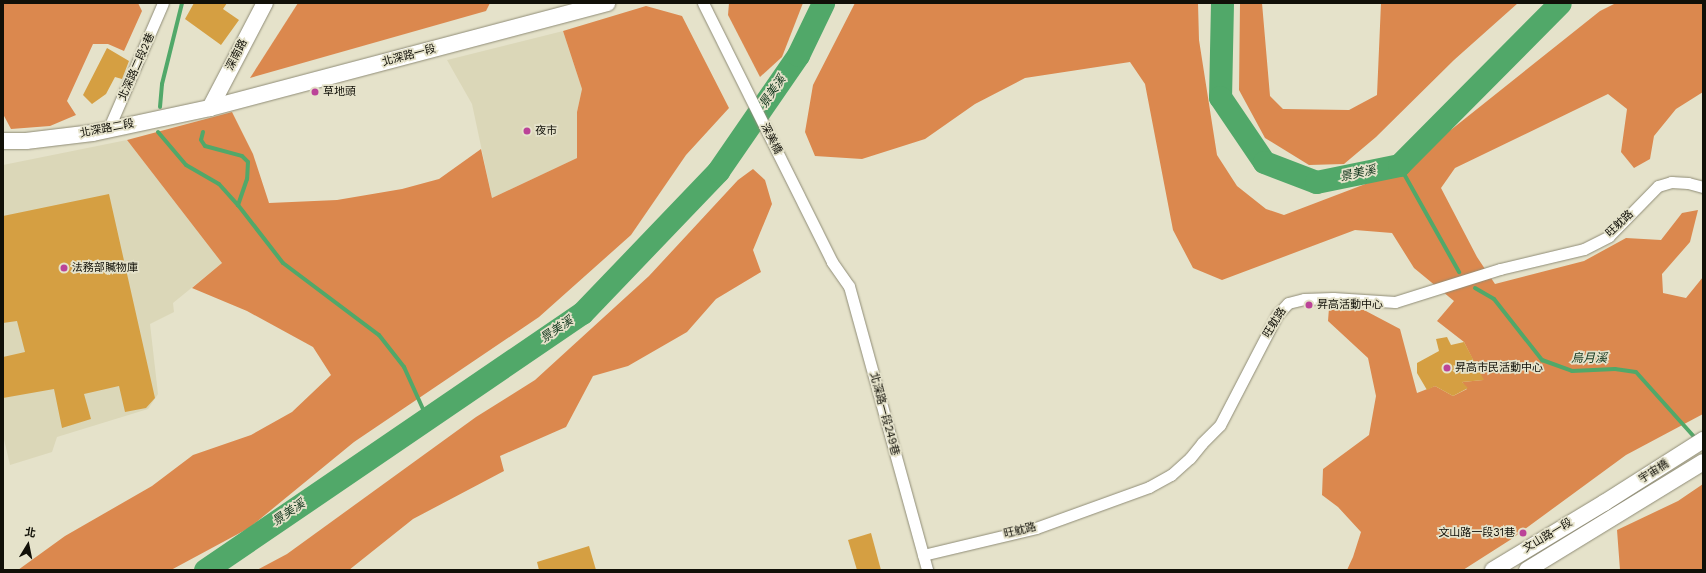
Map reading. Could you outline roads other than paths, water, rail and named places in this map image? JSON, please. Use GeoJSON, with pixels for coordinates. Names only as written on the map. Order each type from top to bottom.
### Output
{"type":"FeatureCollection","features":[{"type":"Feature","properties":{"kind":"main road","name":"深南路"},"geometry":{"type":"LineString","coordinates":[[210,108],[265,3]]}},
{"type":"Feature","properties":{"kind":"main road","name":"北深路一段"},"geometry":{"type":"LineString","coordinates":[[210,108],[607,3]]}},
{"type":"Feature","properties":{"kind":"main road","name":"北深路二段"},"geometry":{"type":"LineString","coordinates":[[3,141],[26,141],[108,130],[210,108]]}},
{"type":"Feature","properties":{"kind":"main road","name":"宇宙橋"},"geometry":{"type":"LineString","coordinates":[[1604,503],[1703,440]]}},
{"type":"Feature","properties":{"kind":"main road","name":"宇宙橋"},"geometry":{"type":"LineString","coordinates":[[1612,518],[1703,462]]}},
{"type":"Feature","properties":{"kind":"main road","name":"文山路一段"},"geometry":{"type":"LineString","coordinates":[[1493,570],[1604,503]]}},
{"type":"Feature","properties":{"kind":"main road","name":"文山路一段"},"geometry":{"type":"LineString","coordinates":[[1528,570],[1612,518]]}},
{"type":"Feature","properties":{"kind":"street","name":"北深路二段2巷"},"geometry":{"type":"LineString","coordinates":[[108,130],[163,3]]}},
{"type":"Feature","properties":{"kind":"street","name":"深美橋"},"geometry":{"type":"LineString","coordinates":[[704,3],[832,262]]}},
{"type":"Feature","properties":{"kind":"street","name":"旺躭路"},"geometry":{"type":"LineString","coordinates":[[923,555],[1036,528],[1149,487],[1171,475],[1190,458],[1202,443],[1220,425],[1277,315],[1288,303],[1304,299],[1333,298],[1395,302],[1479,276],[1584,249],[1609,236],[1658,186],[1671,182],[1688,183],[1703,187]]}},
{"type":"Feature","properties":{"kind":"street","name":"北深路一段249巷"},"geometry":{"type":"LineString","coordinates":[[832,262],[849,286],[927,570]]}},
{"type":"Feature","properties":{"kind":"waterway"},"geometry":{"type":"LineString","coordinates":[[160,107],[162,84],[182,3]]}},
{"type":"Feature","properties":{"kind":"waterway","name":"景美溪"},"geometry":{"type":"LineString","coordinates":[[205,570],[582,313],[718,171],[798,55],[823,3]]}},
{"type":"Feature","properties":{"kind":"waterway","name":"景美溪"},"geometry":{"type":"LineString","coordinates":[[1222,3],[1220,97],[1264,162],[1316,182],[1399,165],[1560,3]]}},
{"type":"Feature","properties":{"kind":"waterway"},"geometry":{"type":"LineString","coordinates":[[158,132],[186,165],[219,184],[238,205],[283,263],[379,335],[404,367],[427,418]]}},
{"type":"Feature","properties":{"kind":"waterway"},"geometry":{"type":"LineString","coordinates":[[203,132],[201,140],[205,146],[242,156],[248,162],[247,179],[238,205]]}},
{"type":"Feature","properties":{"kind":"waterway","name":"烏月溪"},"geometry":{"type":"LineString","coordinates":[[1399,165],[1459,272]]}},
{"type":"Feature","properties":{"kind":"waterway","name":"烏月溪"},"geometry":{"type":"LineString","coordinates":[[1475,288],[1494,299],[1542,360],[1572,371],[1615,369],[1636,372],[1697,440]]}},
{"type":"Feature","properties":{"kind":"place","name":"草地頭"},"geometry":{"type":"Point","coordinates":[315,92]}},
{"type":"Feature","properties":{"kind":"place","name":"夜市"},"geometry":{"type":"Point","coordinates":[527,131]}},
{"type":"Feature","properties":{"kind":"place","name":"法務部贓物庫"},"geometry":{"type":"Point","coordinates":[64,268]}},
{"type":"Feature","properties":{"kind":"place","name":"昇高活動中心"},"geometry":{"type":"Point","coordinates":[1309,305]}},
{"type":"Feature","properties":{"kind":"place","name":"昇高市民活動中心"},"geometry":{"type":"Point","coordinates":[1447,368]}},
{"type":"Feature","properties":{"kind":"place","name":"文山路一段31巷"},"geometry":{"type":"Point","coordinates":[1523,533]}}]}
